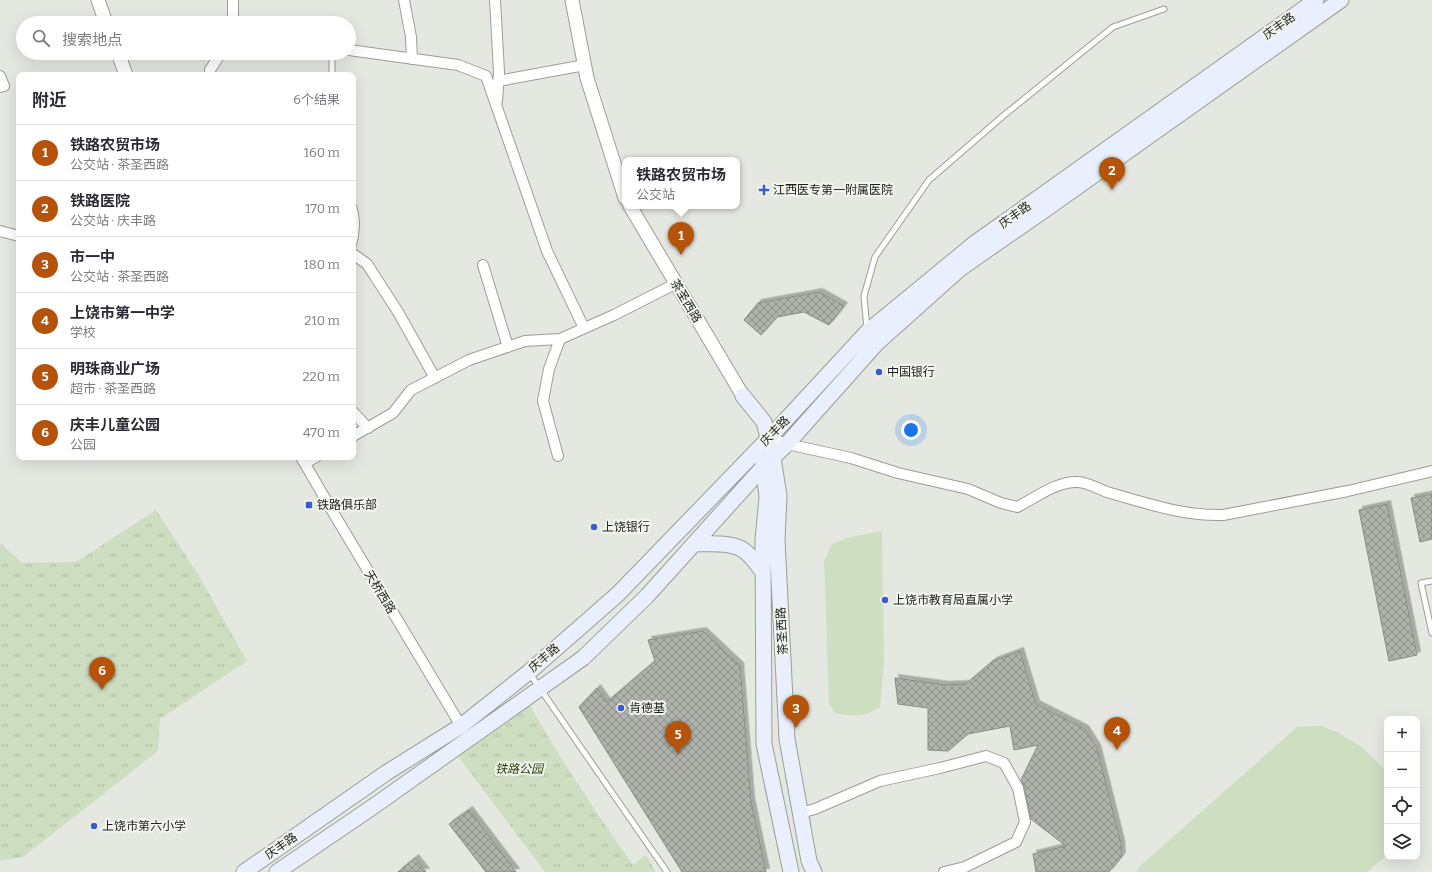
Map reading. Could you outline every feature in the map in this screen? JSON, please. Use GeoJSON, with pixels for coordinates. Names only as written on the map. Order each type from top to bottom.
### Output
{"type":"FeatureCollection","features":[{"type":"Feature","properties":{"kind":"main road","name":"庆丰路"},"geometry":{"type":"LineString","coordinates":[[244,872],[386,773],[461,726],[529,672],[618,594],[765,442],[868,331],[975,243],[1316,0]]}},
{"type":"Feature","properties":{"kind":"main road"},"geometry":{"type":"LineString","coordinates":[[277,872],[386,798],[583,658],[647,596],[787,444],[876,344],[961,268],[1046,210],[1341,0]]}},
{"type":"Feature","properties":{"kind":"main road","name":"茶圣西路"},"geometry":{"type":"LineString","coordinates":[[743,396],[764,422],[765,442],[769,462],[779,496],[777,540],[787,739],[808,861],[814,872]]}},
{"type":"Feature","properties":{"kind":"main road","name":"茶圣西路"},"geometry":{"type":"LineString","coordinates":[[769,462],[763,540],[764,744],[791,872]]}},
{"type":"Feature","properties":{"kind":"main road"},"geometry":{"type":"LineString","coordinates":[[694,544],[728,544],[739,548],[746,551],[763,572]]}},
{"type":"Feature","properties":{"kind":"street"},"geometry":{"type":"LineString","coordinates":[[98,0],[104,16]]}},
{"type":"Feature","properties":{"kind":"street"},"geometry":{"type":"LineString","coordinates":[[233,0],[233,16]]}},
{"type":"Feature","properties":{"kind":"street"},"geometry":{"type":"LineString","coordinates":[[404,0],[412,59]]}},
{"type":"Feature","properties":{"kind":"street"},"geometry":{"type":"LineString","coordinates":[[495,0],[499,72],[496,105]]}},
{"type":"Feature","properties":{"kind":"street"},"geometry":{"type":"LineString","coordinates":[[572,0],[587,78],[622,189]]}},
{"type":"Feature","properties":{"kind":"street"},"geometry":{"type":"LineString","coordinates":[[356,51],[458,65],[486,76],[547,251],[584,328]]}},
{"type":"Feature","properties":{"kind":"street"},"geometry":{"type":"LineString","coordinates":[[121,60],[125,72]]}},
{"type":"Feature","properties":{"kind":"street"},"geometry":{"type":"LineString","coordinates":[[210,72],[216,60]]}},
{"type":"Feature","properties":{"kind":"street"},"geometry":{"type":"LineString","coordinates":[[498,81],[585,65]]}},
{"type":"Feature","properties":{"kind":"street"},"geometry":{"type":"LineString","coordinates":[[0,76],[4,86],[0,87]]}},
{"type":"Feature","properties":{"kind":"street","name":"茶圣西路"},"geometry":{"type":"LineString","coordinates":[[632,209],[743,396]]}},
{"type":"Feature","properties":{"kind":"street"},"geometry":{"type":"LineString","coordinates":[[0,231],[16,235]]}},
{"type":"Feature","properties":{"kind":"street"},"geometry":{"type":"LineString","coordinates":[[356,256],[367,264],[398,312],[435,378]]}},
{"type":"Feature","properties":{"kind":"street"},"geometry":{"type":"LineString","coordinates":[[483,265],[508,347]]}},
{"type":"Feature","properties":{"kind":"street"},"geometry":{"type":"LineString","coordinates":[[356,434],[393,413],[411,390],[469,360],[525,341],[560,339],[614,316],[675,284]]}},
{"type":"Feature","properties":{"kind":"street"},"geometry":{"type":"LineString","coordinates":[[558,456],[543,401],[549,369],[560,339]]}},
{"type":"Feature","properties":{"kind":"street"},"geometry":{"type":"LineString","coordinates":[[356,415],[368,428]]}},
{"type":"Feature","properties":{"kind":"street"},"geometry":{"type":"LineString","coordinates":[[765,442],[787,444],[851,458],[968,490],[1001,503],[1017,507],[1057,485],[1079,481],[1099,490],[1172,511],[1208,516],[1223,515],[1348,492],[1432,471]]}},
{"type":"Feature","properties":{"kind":"street","name":"天桥西路"},"geometry":{"type":"LineString","coordinates":[[303,460],[461,726]]}},
{"type":"Feature","properties":{"kind":"street"},"geometry":{"type":"LineString","coordinates":[[800,813],[815,809],[880,781],[986,756],[1004,763],[1018,788],[1025,822],[1016,842],[965,867],[944,872]]}},
{"type":"Feature","properties":{"kind":"lane"},"geometry":{"type":"LineString","coordinates":[[868,331],[864,296],[875,257],[929,180],[1003,116],[1113,27],[1164,9]]}},
{"type":"Feature","properties":{"kind":"lane"},"geometry":{"type":"LineString","coordinates":[[332,60],[332,72]]}},
{"type":"Feature","properties":{"kind":"lane"},"geometry":{"type":"LineString","coordinates":[[356,211],[356,228]]}},
{"type":"Feature","properties":{"kind":"lane"},"geometry":{"type":"LineString","coordinates":[[1432,581],[1421,583],[1432,633]]}},
{"type":"Feature","properties":{"kind":"lane"},"geometry":{"type":"LineString","coordinates":[[529,672],[667,872]]}},
{"type":"Feature","properties":{"kind":"green space"},"geometry":{"type":"Polygon","coordinates":[[[156,510],[199,576],[247,661],[160,719],[158,751],[23,857],[0,861],[0,543],[22,563],[76,562],[156,510]]]}},
{"type":"Feature","properties":{"kind":"green space"},"geometry":{"type":"Polygon","coordinates":[[[882,531],[884,661],[880,707],[863,715],[835,713],[829,704],[824,561],[832,544],[851,537],[882,531]]]}},
{"type":"Feature","properties":{"kind":"green space","name":"铁路公园"},"geometry":{"type":"Polygon","coordinates":[[[529,704],[579,786],[633,865],[646,855],[656,872],[545,872],[458,756],[529,704]]]}},
{"type":"Feature","properties":{"kind":"green space"},"geometry":{"type":"Polygon","coordinates":[[[1321,726],[1337,732],[1362,747],[1384,769],[1384,858],[1367,872],[1137,872],[1139,867],[1297,727],[1321,726]]]}},
{"type":"Feature","properties":{"kind":"building"},"geometry":{"type":"Polygon","coordinates":[[[819,292],[844,306],[829,325],[804,312],[777,317],[761,335],[744,320],[758,303],[819,292]]]}},
{"type":"Feature","properties":{"kind":"building"},"geometry":{"type":"Polygon","coordinates":[[[1432,494],[1432,539],[1420,542],[1411,498],[1432,494]]]}},
{"type":"Feature","properties":{"kind":"building"},"geometry":{"type":"Polygon","coordinates":[[[1387,504],[1417,655],[1389,661],[1359,510],[1387,504]]]}},
{"type":"Feature","properties":{"kind":"building"},"geometry":{"type":"Polygon","coordinates":[[[703,631],[740,666],[751,801],[766,872],[682,872],[579,707],[597,688],[607,702],[655,661],[648,640],[703,631]]]}},
{"type":"Feature","properties":{"kind":"building"},"geometry":{"type":"Polygon","coordinates":[[[1020,651],[1036,704],[1085,729],[1097,748],[1121,843],[1122,856],[1109,872],[1036,872],[1033,854],[1066,846],[1031,819],[1021,780],[1038,745],[1014,750],[1010,726],[968,734],[948,751],[928,750],[928,708],[898,704],[895,678],[946,685],[966,684],[993,661],[1020,651]]]}},
{"type":"Feature","properties":{"kind":"building"},"geometry":{"type":"Polygon","coordinates":[[[469,810],[516,872],[486,872],[449,824],[469,810]]]}},
{"type":"Feature","properties":{"kind":"building"},"geometry":{"type":"Polygon","coordinates":[[[415,858],[426,872],[398,872],[415,858]]]}},
{"type":"Feature","properties":{"kind":"place","name":"江西医专第一附属医院"},"geometry":{"type":"Point","coordinates":[764,190]}},
{"type":"Feature","properties":{"kind":"place","name":"铁路医院"},"geometry":{"type":"Point","coordinates":[1112,190]}},
{"type":"Feature","properties":{"kind":"place","name":"铁路农贸市场"},"geometry":{"type":"Point","coordinates":[681,255]}},
{"type":"Feature","properties":{"kind":"place","name":"中国银行"},"geometry":{"type":"Point","coordinates":[879,372]}},
{"type":"Feature","properties":{"kind":"place","name":"铁路俱乐部"},"geometry":{"type":"Point","coordinates":[309,505]}},
{"type":"Feature","properties":{"kind":"place","name":"上饶银行"},"geometry":{"type":"Point","coordinates":[594,527]}},
{"type":"Feature","properties":{"kind":"place","name":"上饶市教育局直属小学"},"geometry":{"type":"Point","coordinates":[885,600]}},
{"type":"Feature","properties":{"kind":"place","name":"庆丰儿童公园"},"geometry":{"type":"Point","coordinates":[102,690]}},
{"type":"Feature","properties":{"kind":"place","name":"肯德基"},"geometry":{"type":"Point","coordinates":[621,708]}},
{"type":"Feature","properties":{"kind":"place","name":"市一中"},"geometry":{"type":"Point","coordinates":[796,728]}},
{"type":"Feature","properties":{"kind":"place","name":"上饶市第一中学"},"geometry":{"type":"Point","coordinates":[1117,750]}},
{"type":"Feature","properties":{"kind":"place","name":"明珠商业广场"},"geometry":{"type":"Point","coordinates":[678,754]}},
{"type":"Feature","properties":{"kind":"place","name":"上饶市第六小学"},"geometry":{"type":"Point","coordinates":[94,826]}}]}
